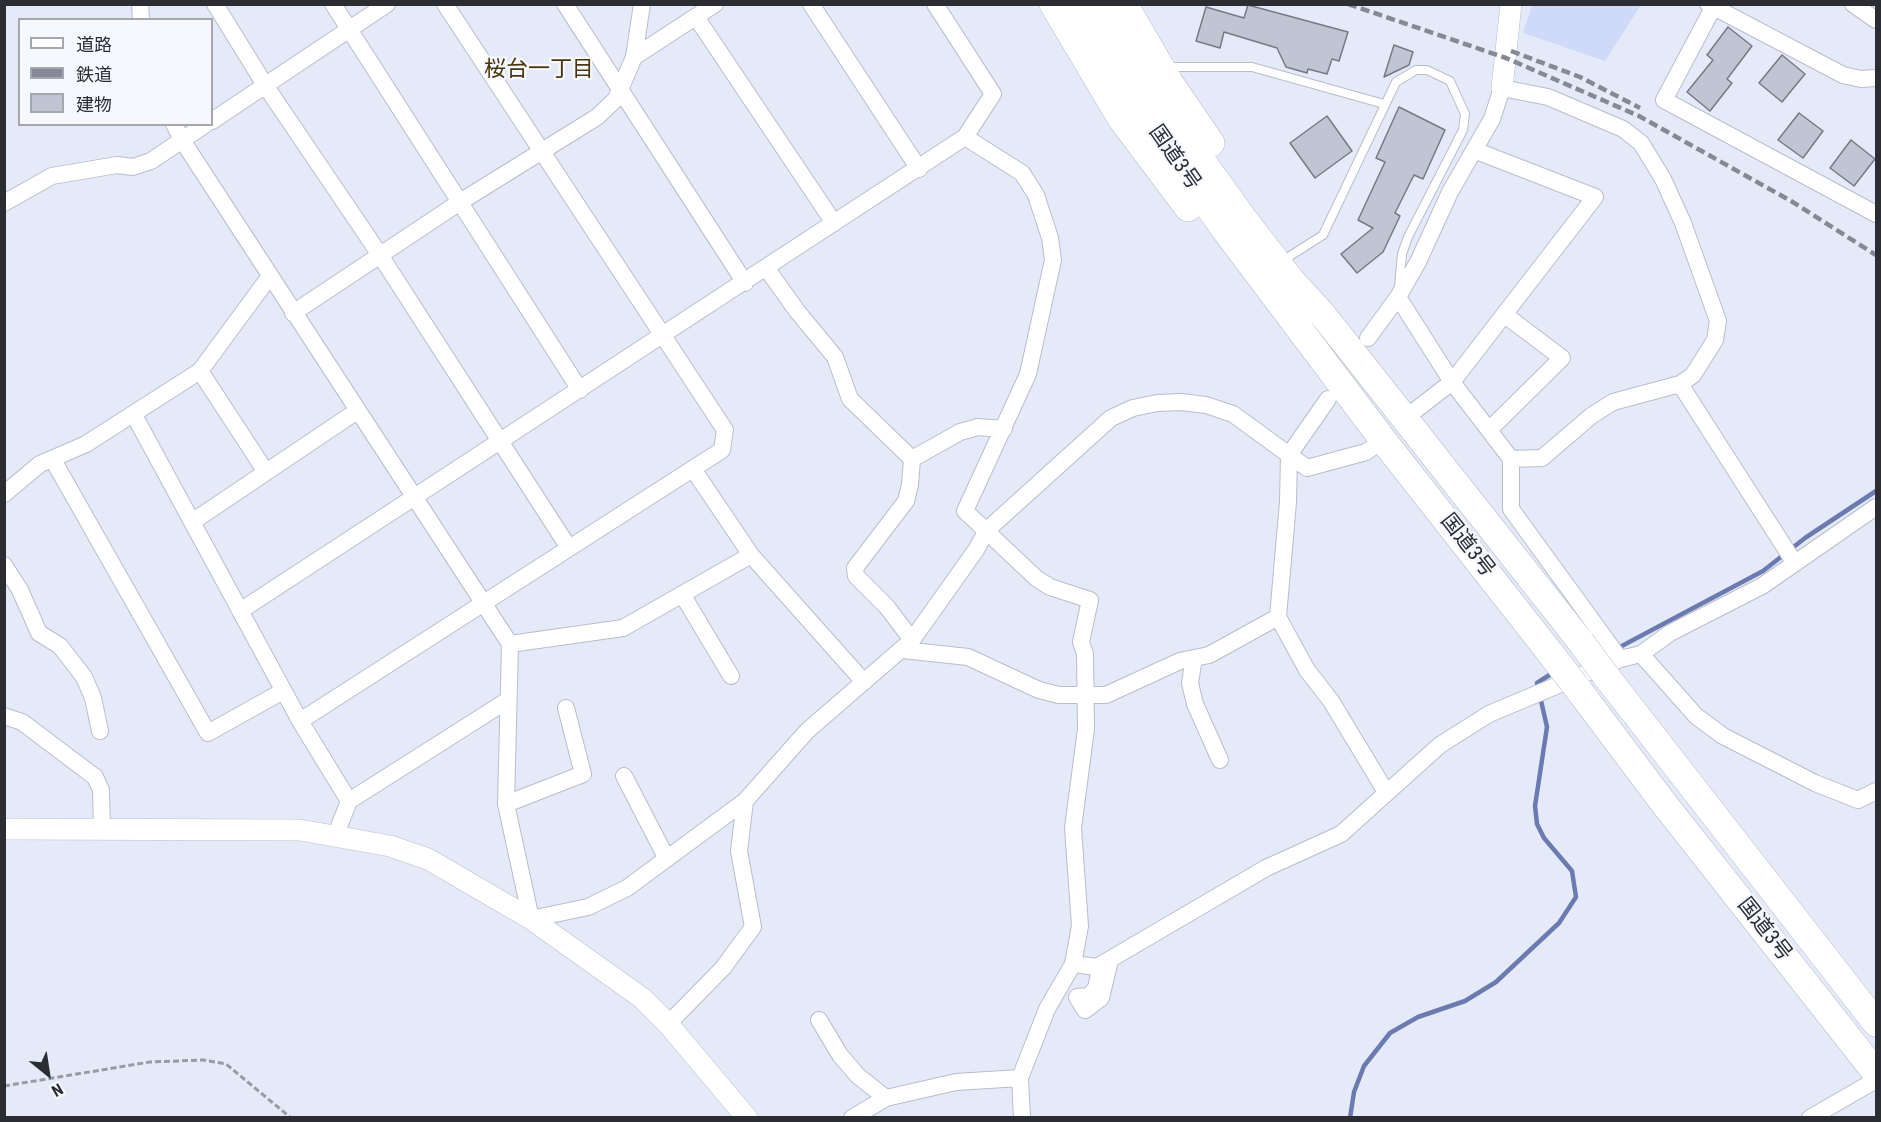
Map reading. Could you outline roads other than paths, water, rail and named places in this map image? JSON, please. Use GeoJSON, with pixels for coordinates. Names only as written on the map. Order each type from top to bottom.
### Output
{"type":"FeatureCollection","features":[{"type":"Feature","properties":{"kind":"highway"},"geometry":{"type":"LineString","coordinates":[[1053,4],[1122,120],[1267,306],[1313,323],[1305,276],[1161,67],[1124,4]]}},
{"type":"Feature","properties":{"kind":"highway","name":"国道3号"},"geometry":{"type":"LineString","coordinates":[[1078,4],[1145,117],[1225,230],[1404,419],[1581,642],[1613,667],[1876,1023]]}},
{"type":"Feature","properties":{"kind":"highway","name":"国道3号"},"geometry":{"type":"LineString","coordinates":[[1100,4],[1163,107],[1236,209],[1290,279],[1313,323],[1383,440],[1876,1073]]}},
{"type":"Feature","properties":{"kind":"street"},"geometry":{"type":"LineString","coordinates":[[215,4],[265,85],[380,255],[569,548]]}},
{"type":"Feature","properties":{"kind":"street"},"geometry":{"type":"LineString","coordinates":[[333,4],[580,390]]}},
{"type":"Feature","properties":{"kind":"street"},"geometry":{"type":"LineString","coordinates":[[213,119],[387,4]]}},
{"type":"Feature","properties":{"kind":"street"},"geometry":{"type":"LineString","coordinates":[[300,722],[722,450],[725,430],[445,4]]}},
{"type":"Feature","properties":{"kind":"street"},"geometry":{"type":"LineString","coordinates":[[566,4],[745,283]]}},
{"type":"Feature","properties":{"kind":"street"},"geometry":{"type":"LineString","coordinates":[[293,313],[460,202],[544,153],[597,117],[616,99],[634,57],[642,4]]}},
{"type":"Feature","properties":{"kind":"street"},"geometry":{"type":"LineString","coordinates":[[634,57],[715,4]]}},
{"type":"Feature","properties":{"kind":"street"},"geometry":{"type":"LineString","coordinates":[[811,4],[919,170]]}},
{"type":"Feature","properties":{"kind":"street"},"geometry":{"type":"LineString","coordinates":[[240,611],[414,500],[834,223],[919,170],[965,137],[993,94],[935,4]]}},
{"type":"Feature","properties":{"kind":"street"},"geometry":{"type":"LineString","coordinates":[[1368,338],[1398,297],[1492,119],[1502,88],[1511,4]]}},
{"type":"Feature","properties":{"kind":"street"},"geometry":{"type":"LineString","coordinates":[[1853,4],[1876,20]]}},
{"type":"Feature","properties":{"kind":"street"},"geometry":{"type":"LineString","coordinates":[[1876,78],[1861,79],[1844,75],[1712,6],[1664,100],[1876,214]]}},
{"type":"Feature","properties":{"kind":"street"},"geometry":{"type":"LineString","coordinates":[[696,17],[834,223]]}},
{"type":"Feature","properties":{"kind":"street"},"geometry":{"type":"LineString","coordinates":[[1502,88],[1548,96],[1623,129],[1641,143],[1663,179],[1683,223],[1718,321],[1715,340],[1693,375],[1680,384],[1613,402],[1591,416],[1542,458],[1511,459]]}},
{"type":"Feature","properties":{"kind":"street"},"geometry":{"type":"LineString","coordinates":[[175,126],[182,141],[293,313],[510,644],[506,804],[531,919]]}},
{"type":"Feature","properties":{"kind":"street"},"geometry":{"type":"LineString","coordinates":[[4,203],[52,176],[117,165],[133,167],[151,161],[203,126]]}},
{"type":"Feature","properties":{"kind":"street"},"geometry":{"type":"LineString","coordinates":[[965,137],[1022,173],[1036,195],[1050,238],[1053,260],[1028,374],[965,511],[1036,578],[1050,587],[1090,600],[1081,642],[1086,654],[1084,695],[1086,729],[1073,828],[1080,926],[1073,964],[1047,1009],[1020,1078],[1022,1118]]}},
{"type":"Feature","properties":{"kind":"street"},"geometry":{"type":"LineString","coordinates":[[1404,419],[1452,382],[1595,197],[1474,150]]}},
{"type":"Feature","properties":{"kind":"street"},"geometry":{"type":"LineString","coordinates":[[767,269],[797,311],[835,357],[850,399],[912,459]]}},
{"type":"Feature","properties":{"kind":"street"},"geometry":{"type":"LineString","coordinates":[[4,494],[40,464],[86,444],[200,371],[270,276]]}},
{"type":"Feature","properties":{"kind":"street"},"geometry":{"type":"LineString","coordinates":[[1398,297],[1452,382],[1511,459],[1511,509],[1613,667]]}},
{"type":"Feature","properties":{"kind":"street"},"geometry":{"type":"LineString","coordinates":[[1490,429],[1562,358],[1505,315]]}},
{"type":"Feature","properties":{"kind":"street"},"geometry":{"type":"LineString","coordinates":[[200,371],[266,472]]}},
{"type":"Feature","properties":{"kind":"street"},"geometry":{"type":"LineString","coordinates":[[1680,384],[1794,562]]}},
{"type":"Feature","properties":{"kind":"street"},"geometry":{"type":"LineString","coordinates":[[1328,399],[1289,455],[1278,617],[1307,670],[1331,701],[1386,792]]}},
{"type":"Feature","properties":{"kind":"street"},"geometry":{"type":"LineString","coordinates":[[531,919],[588,907],[627,888],[745,801],[807,731],[907,645],[976,550],[987,530],[1111,418],[1133,408],[1181,402],[1206,405],[1233,414],[1307,468],[1366,452],[1383,440]]}},
{"type":"Feature","properties":{"kind":"street"},"geometry":{"type":"LineString","coordinates":[[192,522],[357,411]]}},
{"type":"Feature","properties":{"kind":"street"},"geometry":{"type":"LineString","coordinates":[[134,415],[300,722],[349,801]]}},
{"type":"Feature","properties":{"kind":"street"},"geometry":{"type":"LineString","coordinates":[[912,459],[960,432],[978,427],[1004,429]]}},
{"type":"Feature","properties":{"kind":"street"},"geometry":{"type":"LineString","coordinates":[[907,645],[887,607],[856,576],[855,568],[906,501],[912,459]]}},
{"type":"Feature","properties":{"kind":"street"},"geometry":{"type":"LineString","coordinates":[[53,460],[207,733],[284,691]]}},
{"type":"Feature","properties":{"kind":"street"},"geometry":{"type":"LineString","coordinates":[[693,469],[751,555],[864,682]]}},
{"type":"Feature","properties":{"kind":"street"},"geometry":{"type":"LineString","coordinates":[[1073,964],[1097,967],[1266,868],[1341,834],[1440,745],[1489,714],[1613,667],[1641,654],[1670,633],[1762,586],[1876,507]]}},
{"type":"Feature","properties":{"kind":"street"},"geometry":{"type":"LineString","coordinates":[[510,644],[623,628],[751,555]]}},
{"type":"Feature","properties":{"kind":"street"},"geometry":{"type":"LineString","coordinates":[[4,565],[20,590],[39,633],[60,646],[84,677],[93,698],[100,731]]}},
{"type":"Feature","properties":{"kind":"street"},"geometry":{"type":"LineString","coordinates":[[682,594],[731,676]]}},
{"type":"Feature","properties":{"kind":"street"},"geometry":{"type":"LineString","coordinates":[[907,645],[968,657],[1039,690],[1059,696],[1106,695],[1155,671],[1209,655],[1278,617]]}},
{"type":"Feature","properties":{"kind":"street"},"geometry":{"type":"LineString","coordinates":[[1641,654],[1696,716],[1723,736],[1815,783],[1858,800],[1876,791]]}},
{"type":"Feature","properties":{"kind":"street"},"geometry":{"type":"LineString","coordinates":[[1194,658],[1190,683],[1195,704],[1220,760]]}},
{"type":"Feature","properties":{"kind":"street"},"geometry":{"type":"LineString","coordinates":[[336,834],[349,801],[508,700]]}},
{"type":"Feature","properties":{"kind":"street"},"geometry":{"type":"LineString","coordinates":[[506,804],[583,774],[566,708]]}},
{"type":"Feature","properties":{"kind":"street"},"geometry":{"type":"LineString","coordinates":[[4,716],[22,722],[95,777],[101,790],[102,830]]}},
{"type":"Feature","properties":{"kind":"street"},"geometry":{"type":"LineString","coordinates":[[624,776],[667,859]]}},
{"type":"Feature","properties":{"kind":"street"},"geometry":{"type":"LineString","coordinates":[[668,1024],[723,968],[753,927],[739,851],[745,801]]}},
{"type":"Feature","properties":{"kind":"street"},"geometry":{"type":"LineString","coordinates":[[4,829],[259,828],[336,834],[390,846],[428,860],[531,919],[642,998],[668,1024],[747,1118]]}},
{"type":"Feature","properties":{"kind":"street"},"geometry":{"type":"LineString","coordinates":[[819,1020],[840,1055],[858,1076],[886,1098]]}},
{"type":"Feature","properties":{"kind":"street"},"geometry":{"type":"LineString","coordinates":[[852,1118],[886,1098],[956,1082],[1020,1078]]}},
{"type":"Feature","properties":{"kind":"street"},"geometry":{"type":"LineString","coordinates":[[1810,1118],[1876,1080]]}},
{"type":"Feature","properties":{"kind":"lane"},"geometry":{"type":"LineString","coordinates":[[1161,67],[1252,68],[1384,104]]}},
{"type":"Feature","properties":{"kind":"lane"},"geometry":{"type":"LineString","coordinates":[[1290,256],[1323,235],[1396,82],[1416,70],[1427,70],[1450,81],[1465,114],[1463,130],[1408,237],[1402,254],[1398,297]]}},
{"type":"Feature","properties":{"kind":"waterway"},"geometry":{"type":"LineString","coordinates":[[1618,648],[1763,571],[1805,538],[1876,491]]}},
{"type":"Feature","properties":{"kind":"waterway"},"geometry":{"type":"LineString","coordinates":[[1350,1118],[1354,1092],[1364,1066],[1390,1033],[1418,1017],[1465,1001],[1496,982],[1559,923],[1576,897],[1572,871],[1544,838],[1537,824],[1535,806],[1547,727],[1537,683],[1554,672]]}},
{"type":"Feature","properties":{"kind":"railway"},"geometry":{"type":"LineString","coordinates":[[1348,4],[1506,58],[1639,116],[1791,201],[1876,255]]}},
{"type":"Feature","properties":{"kind":"railway"},"geometry":{"type":"LineString","coordinates":[[1511,51],[1580,77],[1640,108]]}},
{"type":"Feature","properties":{"kind":"district","name":"桜台一丁目"},"geometry":{"type":"Point","coordinates":[539,70]}}]}
